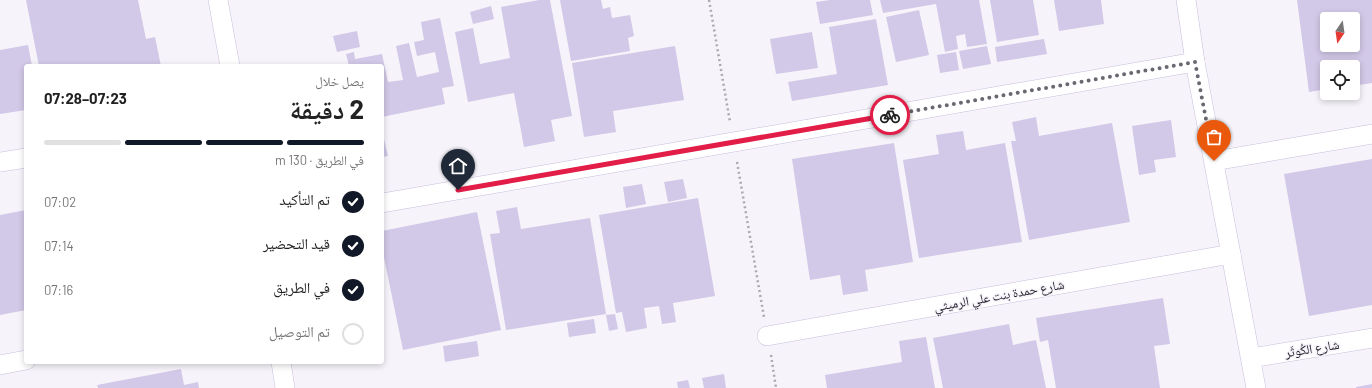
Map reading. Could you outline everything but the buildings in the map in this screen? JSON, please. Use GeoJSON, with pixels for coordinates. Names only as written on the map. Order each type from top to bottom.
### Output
{"type":"FeatureCollection","features":[{"type":"Feature","properties":{"kind":"street"},"geometry":{"type":"LineString","coordinates":[[218,0],[230,64]]}},
{"type":"Feature","properties":{"kind":"street"},"geometry":{"type":"LineString","coordinates":[[1186,0],[1195,62],[1256,388]]}},
{"type":"Feature","properties":{"kind":"street"},"geometry":{"type":"LineString","coordinates":[[384,203],[1195,62]]}},
{"type":"Feature","properties":{"kind":"street"},"geometry":{"type":"LineString","coordinates":[[1214,161],[1372,134]]}},
{"type":"Feature","properties":{"kind":"street"},"geometry":{"type":"LineString","coordinates":[[0,162],[24,158]]}},
{"type":"Feature","properties":{"kind":"street","name":"شارع حمدة بنت علي الرميثي"},"geometry":{"type":"LineString","coordinates":[[767,336],[1231,254]]}},
{"type":"Feature","properties":{"kind":"street","name":"شارع الكُوثَر"},"geometry":{"type":"LineString","coordinates":[[1251,358],[1372,338]]}},
{"type":"Feature","properties":{"kind":"street"},"geometry":{"type":"LineString","coordinates":[[0,365],[24,360]]}},
{"type":"Feature","properties":{"kind":"street"},"geometry":{"type":"LineString","coordinates":[[281,364],[285,388]]}},
{"type":"Feature","properties":{"kind":"path"},"geometry":{"type":"LineString","coordinates":[[709,0],[776,388]]}},
{"type":"Feature","properties":{"kind":"way so far"},"geometry":{"type":"LineString","coordinates":[[890,115],[1195,62],[1214,161]]}},
{"type":"Feature","properties":{"kind":"route"},"geometry":{"type":"LineString","coordinates":[[458,190],[890,115]]}}]}
